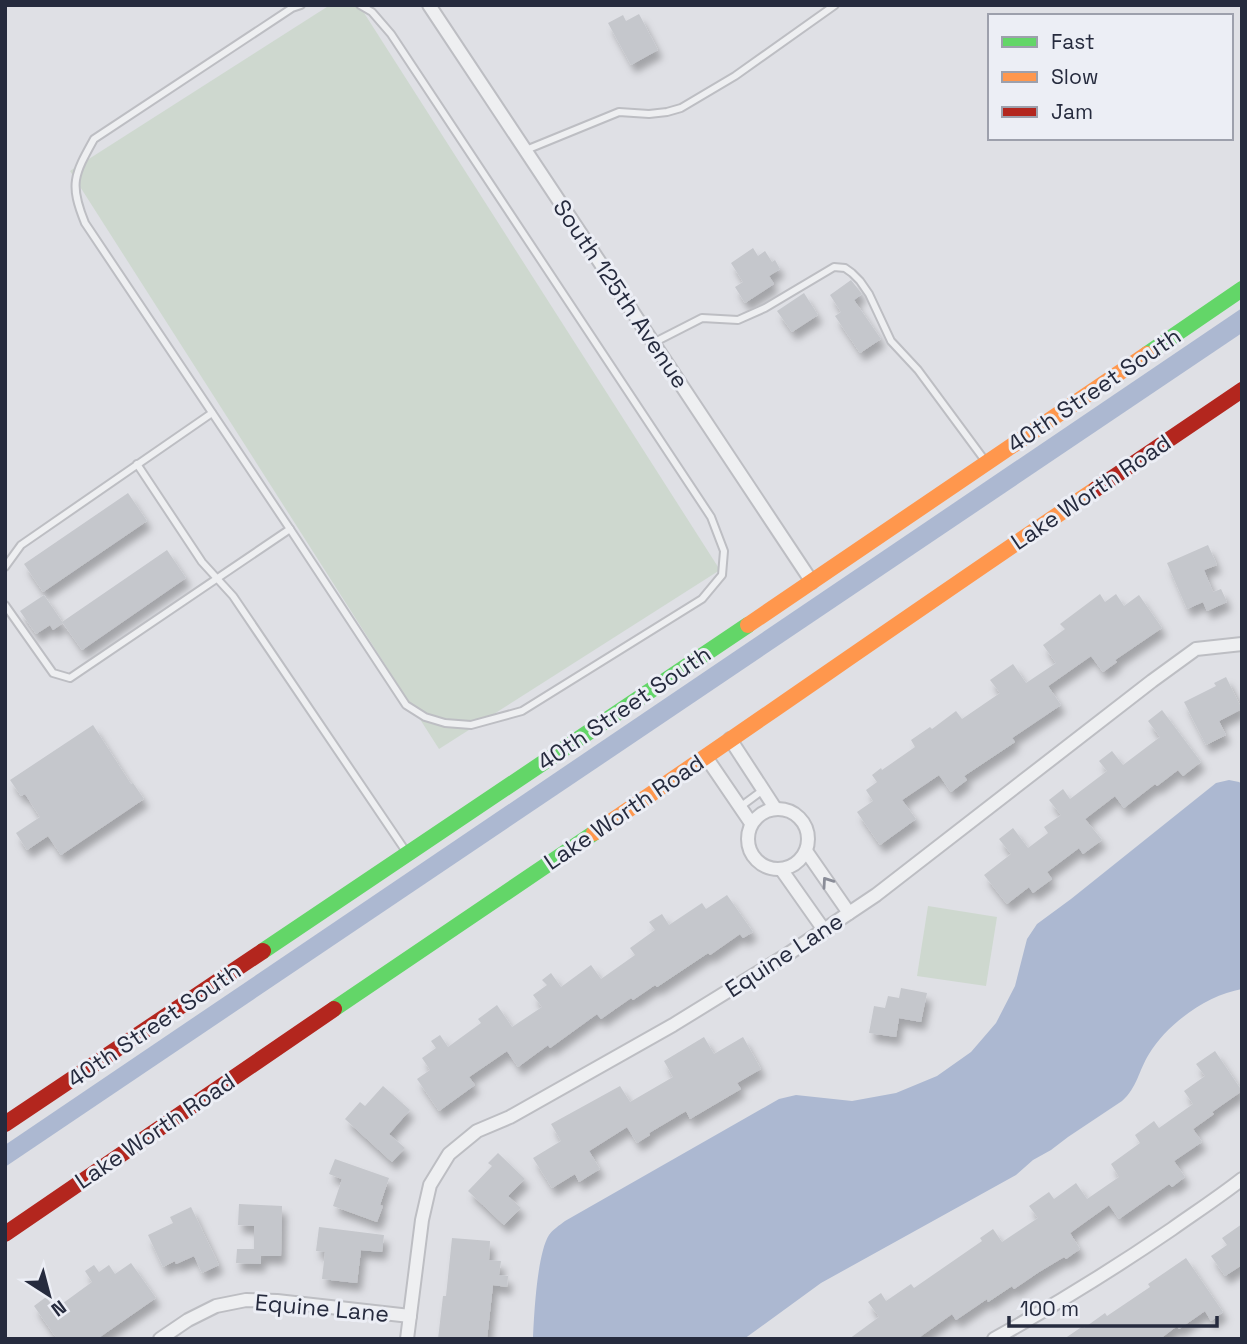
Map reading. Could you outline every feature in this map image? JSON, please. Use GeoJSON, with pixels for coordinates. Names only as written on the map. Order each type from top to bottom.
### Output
{"type":"FeatureCollection","features":[{"type":"Feature","properties":{"kind":"street","name":"South 125th Avenue"},"geometry":{"type":"LineString","coordinates":[[429,5],[812,582]]}},
{"type":"Feature","properties":{"kind":"street","name":"40th Street South"},"geometry":{"type":"LineString","coordinates":[[5,1124],[812,582],[1242,289]]}},
{"type":"Feature","properties":{"kind":"street","name":"Lake Worth Road"},"geometry":{"type":"LineString","coordinates":[[5,1234],[1242,390]]}},
{"type":"Feature","properties":{"kind":"street","name":"Equine Lane"},"geometry":{"type":"LineString","coordinates":[[407,1339],[422,1220],[430,1185],[449,1154],[477,1130],[510,1117],[673,1025],[824,930],[876,895],[1196,649],[1242,644]]}},
{"type":"Feature","properties":{"kind":"street"},"geometry":{"type":"LineString","coordinates":[[730,739],[775,808]]}},
{"type":"Feature","properties":{"kind":"street"},"geometry":{"type":"LineString","coordinates":[[706,757],[751,823]]}},
{"type":"Feature","properties":{"kind":"street"},"geometry":{"type":"LineString","coordinates":[[775,808],[795,813],[803,821],[808,841],[800,860],[781,869],[762,865],[749,851],[747,841],[751,823],[766,810],[775,808]]}},
{"type":"Feature","properties":{"kind":"street"},"geometry":{"type":"LineString","coordinates":[[806,851],[849,913]]}},
{"type":"Feature","properties":{"kind":"street"},"geometry":{"type":"LineString","coordinates":[[781,869],[824,930]]}},
{"type":"Feature","properties":{"kind":"street"},"geometry":{"type":"LineString","coordinates":[[994,1339],[1135,1254],[1242,1179]]}},
{"type":"Feature","properties":{"kind":"street","name":"Equine Lane"},"geometry":{"type":"LineString","coordinates":[[160,1339],[188,1320],[216,1306],[246,1300],[410,1316]]}},
{"type":"Feature","properties":{"kind":"lane"},"geometry":{"type":"LineString","coordinates":[[301,5],[292,8],[94,139],[75,179],[76,201],[85,223],[406,705],[425,718],[471,725],[522,711],[702,599],[722,575],[724,551],[711,517],[391,34],[372,12],[360,5]]}},
{"type":"Feature","properties":{"kind":"lane"},"geometry":{"type":"LineString","coordinates":[[526,150],[619,112],[667,113],[681,107],[735,76],[835,5]]}},
{"type":"Feature","properties":{"kind":"lane"},"geometry":{"type":"LineString","coordinates":[[653,343],[702,318],[738,320],[765,308],[834,267],[845,268],[852,272],[864,288],[891,341],[918,370],[987,463]]}},
{"type":"Feature","properties":{"kind":"lane"},"geometry":{"type":"LineString","coordinates":[[5,567],[21,545],[212,413]]}},
{"type":"Feature","properties":{"kind":"lane"},"geometry":{"type":"LineString","coordinates":[[137,464],[202,562],[233,596],[408,854]]}},
{"type":"Feature","properties":{"kind":"lane"},"geometry":{"type":"LineString","coordinates":[[5,606],[52,673],[70,678],[290,529]]}},
{"type":"Feature","properties":{"kind":"lane"},"geometry":{"type":"LineString","coordinates":[[740,807],[763,790]]}},
{"type":"Feature","properties":{"kind":"shaded area"},"geometry":{"type":"Polygon","coordinates":[[[330,5],[359,5],[720,570],[439,749],[70,171],[330,5]]]}},
{"type":"Feature","properties":{"kind":"shaded area"},"geometry":{"type":"Polygon","coordinates":[[[928,906],[997,917],[986,986],[917,976],[928,906]]]}},
{"type":"Feature","properties":{"kind":"water"},"geometry":{"type":"Polygon","coordinates":[[[1242,308],[1242,333],[5,1167],[5,1145],[1242,308]]]}},
{"type":"Feature","properties":{"kind":"water"},"geometry":{"type":"Polygon","coordinates":[[[1229,780],[1242,784],[1242,989],[1202,1004],[1166,1032],[1122,1101],[1033,1160],[1016,1175],[821,1283],[744,1339],[533,1339],[542,1256],[549,1235],[556,1228],[779,1099],[796,1095],[852,1101],[896,1093],[937,1076],[971,1052],[996,1023],[1015,986],[1027,939],[1037,924],[1216,783],[1229,780]]]}},
{"type":"Feature","properties":{"kind":"building"},"geometry":{"type":"Polygon","coordinates":[[[639,14],[658,50],[631,65],[608,23],[623,15],[626,21],[639,14]]]}},
{"type":"Feature","properties":{"kind":"building"},"geometry":{"type":"Polygon","coordinates":[[[753,248],[758,256],[765,251],[780,269],[769,276],[774,284],[745,303],[735,287],[743,282],[731,263],[753,248]]]}},
{"type":"Feature","properties":{"kind":"building"},"geometry":{"type":"Polygon","coordinates":[[[851,280],[862,294],[854,300],[881,339],[860,353],[835,316],[841,312],[830,295],[851,280]]]}},
{"type":"Feature","properties":{"kind":"building"},"geometry":{"type":"Polygon","coordinates":[[[804,293],[818,315],[792,332],[777,311],[804,293]]]}},
{"type":"Feature","properties":{"kind":"building"},"geometry":{"type":"Polygon","coordinates":[[[128,493],[147,521],[43,592],[24,564],[128,493]]]}},
{"type":"Feature","properties":{"kind":"building"},"geometry":{"type":"Polygon","coordinates":[[[1208,545],[1217,565],[1204,570],[1213,592],[1221,589],[1227,602],[1207,611],[1203,602],[1187,609],[1167,563],[1208,545]]]}},
{"type":"Feature","properties":{"kind":"building"},"geometry":{"type":"Polygon","coordinates":[[[167,550],[186,578],[82,650],[62,622],[167,550]]]}},
{"type":"Feature","properties":{"kind":"building"},"geometry":{"type":"Polygon","coordinates":[[[1100,594],[1105,602],[1116,594],[1124,606],[1139,595],[1162,628],[1115,660],[1117,662],[1103,672],[1091,656],[1048,686],[1061,705],[1012,738],[1015,742],[964,776],[967,780],[951,792],[939,775],[902,800],[916,819],[880,845],[857,812],[873,801],[866,790],[877,782],[872,775],[915,747],[911,740],[930,727],[932,729],[956,711],[962,719],[1000,693],[990,680],[1013,664],[1026,683],[1056,663],[1043,645],[1065,629],[1060,624],[1100,594]]]}},
{"type":"Feature","properties":{"kind":"building"},"geometry":{"type":"Polygon","coordinates":[[[44,595],[63,623],[53,630],[50,625],[36,634],[20,611],[44,595]]]}},
{"type":"Feature","properties":{"kind":"building"},"geometry":{"type":"Polygon","coordinates":[[[1226,677],[1242,709],[1219,721],[1226,735],[1206,745],[1184,702],[1216,686],[1214,683],[1226,677]]]}},
{"type":"Feature","properties":{"kind":"building"},"geometry":{"type":"Polygon","coordinates":[[[1162,710],[1201,762],[1183,776],[1178,770],[1124,808],[1115,796],[1085,819],[1102,840],[1083,854],[1079,848],[1047,872],[1052,879],[1033,893],[1029,887],[1007,904],[984,875],[1011,854],[999,839],[1013,828],[1028,848],[1048,833],[1044,827],[1061,815],[1049,800],[1063,789],[1070,799],[1107,771],[1099,761],[1112,751],[1123,765],[1160,737],[1148,721],[1162,710]]]}},
{"type":"Feature","properties":{"kind":"building"},"geometry":{"type":"Polygon","coordinates":[[[93,725],[131,784],[133,783],[144,799],[61,855],[48,836],[27,850],[16,833],[40,817],[25,794],[21,796],[10,780],[93,725]]]}},
{"type":"Feature","properties":{"kind":"building"},"geometry":{"type":"Polygon","coordinates":[[[727,895],[753,932],[743,938],[740,934],[657,987],[655,985],[633,1000],[631,998],[601,1019],[597,1014],[518,1067],[507,1051],[469,1077],[475,1085],[439,1111],[417,1079],[430,1070],[422,1058],[436,1048],[431,1041],[440,1035],[448,1047],[481,1023],[478,1019],[497,1005],[512,1027],[542,1007],[533,995],[547,985],[542,980],[551,973],[561,987],[591,965],[601,979],[635,955],[630,948],[655,930],[649,922],[662,914],[669,925],[702,903],[706,909],[727,895]]]}},
{"type":"Feature","properties":{"kind":"building"},"geometry":{"type":"Polygon","coordinates":[[[901,988],[927,993],[921,1022],[899,1018],[896,1037],[869,1033],[874,1006],[885,1008],[888,996],[899,998],[901,988]]]}},
{"type":"Feature","properties":{"kind":"building"},"geometry":{"type":"Polygon","coordinates":[[[704,1037],[714,1054],[743,1037],[761,1069],[737,1083],[741,1089],[690,1119],[686,1111],[637,1143],[627,1127],[589,1151],[600,1169],[579,1182],[575,1174],[552,1188],[533,1158],[561,1141],[551,1124],[620,1086],[630,1102],[673,1077],[664,1061],[704,1037]]]}},
{"type":"Feature","properties":{"kind":"building"},"geometry":{"type":"Polygon","coordinates":[[[1215,1051],[1242,1091],[1193,1129],[1202,1142],[1174,1161],[1185,1177],[1172,1187],[1169,1184],[1119,1219],[1109,1205],[1070,1233],[1080,1249],[1066,1259],[1064,1257],[1014,1289],[1012,1286],[988,1302],[987,1299],[956,1320],[952,1314],[917,1339],[849,1339],[879,1317],[868,1302],[881,1293],[886,1301],[911,1284],[914,1288],[982,1241],[980,1238],[993,1229],[1002,1242],[1038,1218],[1029,1206],[1049,1192],[1054,1199],[1076,1183],[1087,1199],[1119,1177],[1111,1164],[1140,1143],[1135,1135],[1154,1121],[1159,1128],[1193,1104],[1184,1091],[1205,1076],[1196,1064],[1215,1051]]]}},
{"type":"Feature","properties":{"kind":"building"},"geometry":{"type":"Polygon","coordinates":[[[383,1086],[410,1110],[389,1134],[405,1148],[392,1162],[345,1119],[360,1102],[365,1106],[383,1086]]]}},
{"type":"Feature","properties":{"kind":"building"},"geometry":{"type":"Polygon","coordinates":[[[498,1153],[525,1179],[508,1196],[521,1208],[504,1225],[468,1191],[492,1166],[488,1163],[498,1153]]]}},
{"type":"Feature","properties":{"kind":"building"},"geometry":{"type":"Polygon","coordinates":[[[335,1159],[389,1178],[377,1222],[333,1206],[342,1179],[329,1174],[335,1159]]]}},
{"type":"Feature","properties":{"kind":"building"},"geometry":{"type":"Polygon","coordinates":[[[239,1204],[282,1206],[281,1256],[261,1256],[261,1264],[236,1263],[237,1249],[254,1249],[254,1226],[238,1225],[239,1204]]]}},
{"type":"Feature","properties":{"kind":"building"},"geometry":{"type":"Polygon","coordinates":[[[191,1207],[219,1265],[202,1273],[194,1256],[163,1267],[148,1235],[173,1223],[170,1217],[191,1207]]]}},
{"type":"Feature","properties":{"kind":"building"},"geometry":{"type":"Polygon","coordinates":[[[1242,1224],[1242,1265],[1225,1276],[1211,1256],[1227,1245],[1222,1238],[1242,1224]]]}},
{"type":"Feature","properties":{"kind":"building"},"geometry":{"type":"Polygon","coordinates":[[[319,1227],[384,1235],[382,1252],[361,1250],[357,1283],[322,1279],[325,1252],[316,1251],[319,1227]]]}},
{"type":"Feature","properties":{"kind":"building"},"geometry":{"type":"Polygon","coordinates":[[[452,1238],[490,1241],[489,1260],[501,1261],[499,1275],[508,1276],[507,1287],[493,1285],[487,1339],[438,1339],[452,1238]]]}},
{"type":"Feature","properties":{"kind":"building"},"geometry":{"type":"Polygon","coordinates":[[[1186,1258],[1223,1312],[1211,1321],[1205,1311],[1160,1339],[1064,1339],[1105,1313],[1107,1316],[1186,1258]]]}},
{"type":"Feature","properties":{"kind":"building"},"geometry":{"type":"Polygon","coordinates":[[[131,1263],[156,1298],[97,1339],[57,1339],[34,1306],[46,1297],[55,1309],[92,1282],[85,1271],[94,1265],[99,1272],[109,1265],[115,1274],[131,1263]]]}},
{"type":"Feature","properties":{"kind":"traffic: fast"},"geometry":{"type":"LineString","coordinates":[[1147,354],[1242,289]]}},
{"type":"Feature","properties":{"kind":"traffic: fast"},"geometry":{"type":"LineString","coordinates":[[263,951],[748,625]]}},
{"type":"Feature","properties":{"kind":"traffic: fast"},"geometry":{"type":"LineString","coordinates":[[334,1009],[594,833]]}},
{"type":"Feature","properties":{"kind":"traffic: slow"},"geometry":{"type":"LineString","coordinates":[[748,625],[1147,354]]}},
{"type":"Feature","properties":{"kind":"traffic: slow"},"geometry":{"type":"LineString","coordinates":[[594,833],[1096,489]]}},
{"type":"Feature","properties":{"kind":"traffic: jam"},"geometry":{"type":"LineString","coordinates":[[1096,489],[1242,390]]}},
{"type":"Feature","properties":{"kind":"traffic: jam"},"geometry":{"type":"LineString","coordinates":[[5,1124],[263,951]]}},
{"type":"Feature","properties":{"kind":"traffic: jam"},"geometry":{"type":"LineString","coordinates":[[5,1234],[334,1009]]}}]}
